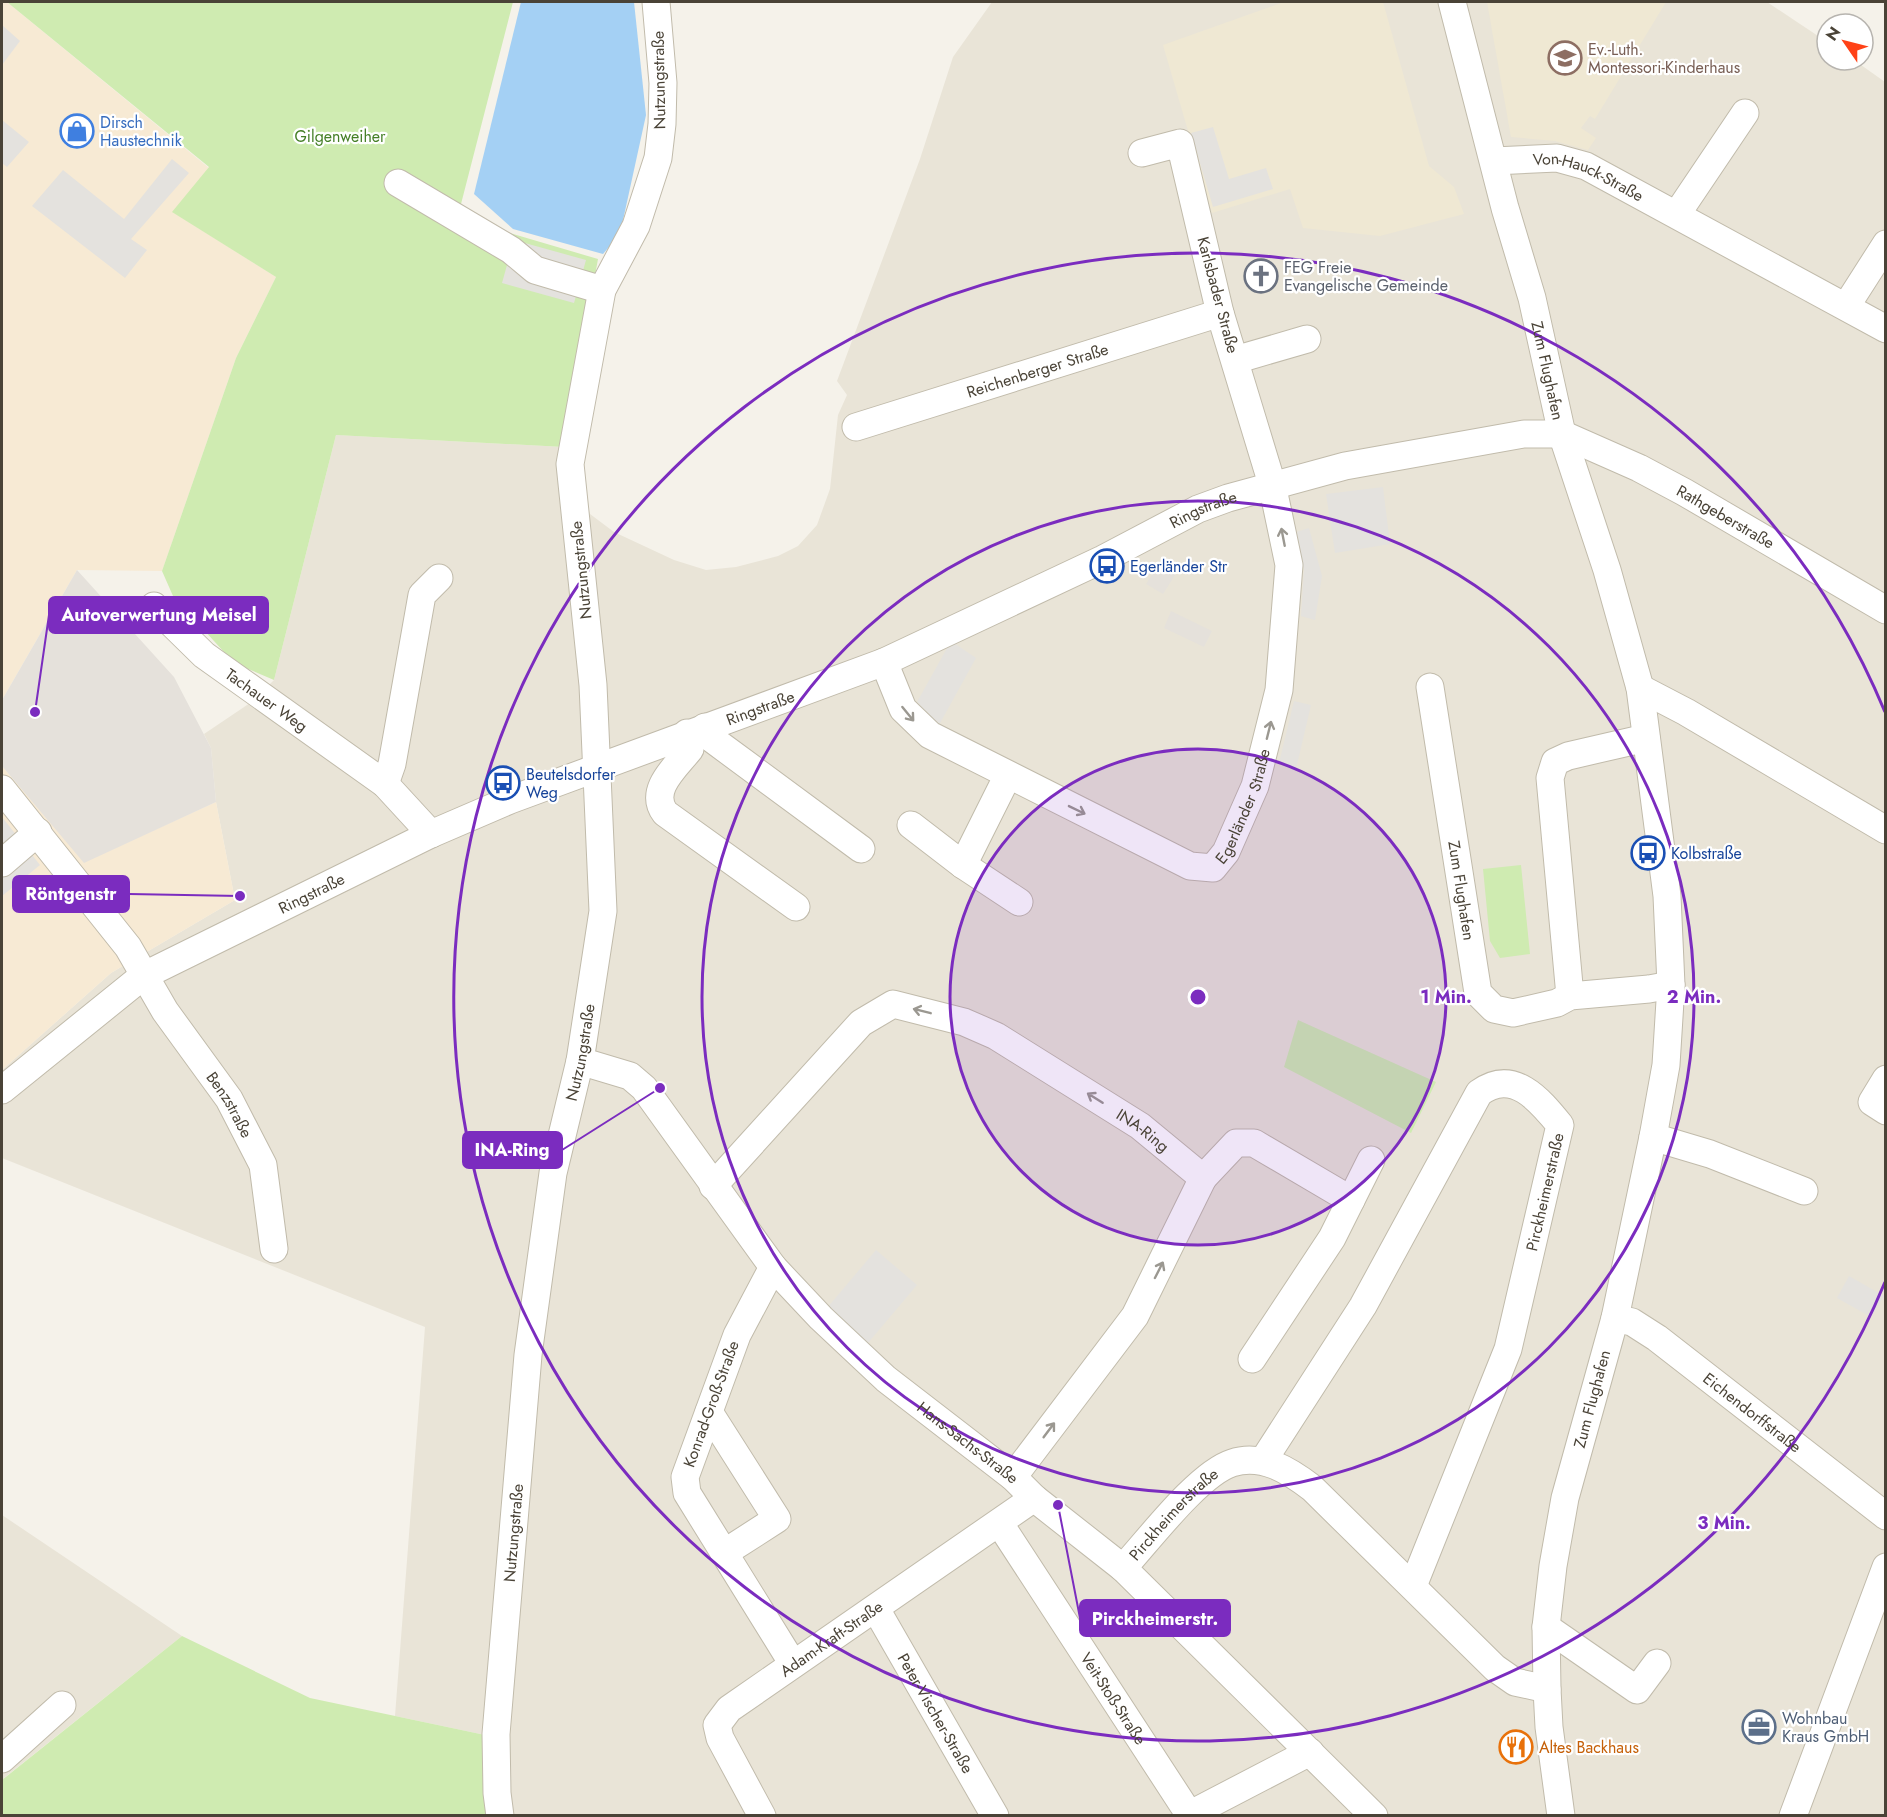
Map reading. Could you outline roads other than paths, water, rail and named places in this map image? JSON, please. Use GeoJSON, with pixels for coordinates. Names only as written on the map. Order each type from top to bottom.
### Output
{"type":"FeatureCollection","features":[{"type":"Feature","properties":{"kind":"street","name":"Nutzungstraße"},"geometry":{"type":"LineString","coordinates":[[500,1815],[497,1793],[496,1734],[528,1355],[553,1173],[580,1061],[603,911],[593,685],[570,464],[602,290],[636,226],[658,158],[663,83],[656,2]]}},
{"type":"Feature","properties":{"kind":"street","name":"Zum Flughafen"},"geometry":{"type":"LineString","coordinates":[[1452,2],[1505,208],[1532,298],[1562,434],[1600,548],[1640,688],[1636,741],[1667,896],[1671,985],[1666,1065],[1615,1318],[1565,1498],[1553,1566],[1546,1628],[1547,1689],[1549,1727],[1562,1815]]}},
{"type":"Feature","properties":{"kind":"street"},"geometry":{"type":"LineString","coordinates":[[1677,214],[1745,113]]}},
{"type":"Feature","properties":{"kind":"street","name":"Karlsbader Straße"},"geometry":{"type":"LineString","coordinates":[[1142,153],[1180,143],[1220,313],[1272,484]]}},
{"type":"Feature","properties":{"kind":"street","name":"Von-Hauck-Straße"},"geometry":{"type":"LineString","coordinates":[[1494,161],[1557,158],[1586,166],[1886,328]]}},
{"type":"Feature","properties":{"kind":"street"},"geometry":{"type":"LineString","coordinates":[[398,183],[511,250],[535,270],[602,290]]}},
{"type":"Feature","properties":{"kind":"street"},"geometry":{"type":"LineString","coordinates":[[1847,305],[1886,244]]}},
{"type":"Feature","properties":{"kind":"street","name":"Reichenberger Straße"},"geometry":{"type":"LineString","coordinates":[[856,427],[1220,313]]}},
{"type":"Feature","properties":{"kind":"street"},"geometry":{"type":"LineString","coordinates":[[1235,360],[1307,339]]}},
{"type":"Feature","properties":{"kind":"street","name":"Ringstraße"},"geometry":{"type":"LineString","coordinates":[[2,1090],[143,976],[431,834],[510,800],[884,662],[1103,559],[1198,509],[1272,484],[1345,466],[1524,434],[1562,434]]}},
{"type":"Feature","properties":{"kind":"street","name":"Rathgeberstraße"},"geometry":{"type":"LineString","coordinates":[[1562,434],[1639,468],[1684,492],[1886,610]]}},
{"type":"Feature","properties":{"kind":"street","name":"Egerländer Straße"},"geometry":{"type":"LineString","coordinates":[[884,662],[903,709],[930,735],[1190,866],[1213,868],[1226,852],[1255,786],[1279,690],[1288,565],[1272,484]]}},
{"type":"Feature","properties":{"kind":"street"},"geometry":{"type":"LineString","coordinates":[[385,784],[392,764],[422,596],[439,578]]}},
{"type":"Feature","properties":{"kind":"street","name":"Tachauer Weg"},"geometry":{"type":"LineString","coordinates":[[154,606],[204,655],[385,784],[431,834]]}},
{"type":"Feature","properties":{"kind":"street","name":"Zum Flughafen"},"geometry":{"type":"LineString","coordinates":[[1430,687],[1478,993],[1494,1009],[1513,1013],[1557,1003],[1570,996],[1671,985]]}},
{"type":"Feature","properties":{"kind":"street"},"geometry":{"type":"LineString","coordinates":[[1640,688],[1686,712],[1886,830]]}},
{"type":"Feature","properties":{"kind":"street"},"geometry":{"type":"LineString","coordinates":[[796,907],[665,813],[660,806],[659,795],[662,785],[690,749],[696,730],[712,739],[861,849]]}},
{"type":"Feature","properties":{"kind":"street"},"geometry":{"type":"LineString","coordinates":[[1570,996],[1550,778],[1555,762],[1636,741]]}},
{"type":"Feature","properties":{"kind":"street"},"geometry":{"type":"LineString","coordinates":[[963,865],[1008,776]]}},
{"type":"Feature","properties":{"kind":"street","name":"Benzstraße"},"geometry":{"type":"LineString","coordinates":[[2,789],[128,947],[165,1011],[229,1099],[263,1165],[274,1249]]}},
{"type":"Feature","properties":{"kind":"street"},"geometry":{"type":"LineString","coordinates":[[911,825],[963,865],[1018,902]]}},
{"type":"Feature","properties":{"kind":"street"},"geometry":{"type":"LineString","coordinates":[[2,863],[38,832]]}},
{"type":"Feature","properties":{"kind":"street","name":"INA-Ring"},"geometry":{"type":"LineString","coordinates":[[713,1186],[861,1023],[893,1004],[964,1022],[996,1036],[1140,1126],[1203,1178]]}},
{"type":"Feature","properties":{"kind":"street","name":"Hans-Sachs-Straße"},"geometry":{"type":"LineString","coordinates":[[580,1061],[630,1076],[644,1088],[773,1267],[821,1318],[886,1379],[1013,1477],[1034,1498],[1123,1569],[1374,1815]]}},
{"type":"Feature","properties":{"kind":"street"},"geometry":{"type":"LineString","coordinates":[[1886,1079],[1872,1102],[1886,1111]]}},
{"type":"Feature","properties":{"kind":"street","name":"Pirckheimerstraße"},"geometry":{"type":"LineString","coordinates":[[1263,1461],[1363,1306],[1479,1093],[1490,1085],[1504,1083],[1531,1092],[1560,1125],[1510,1337],[1413,1586]]}},
{"type":"Feature","properties":{"kind":"street"},"geometry":{"type":"LineString","coordinates":[[1653,1137],[1710,1154],[1804,1191]]}},
{"type":"Feature","properties":{"kind":"street"},"geometry":{"type":"LineString","coordinates":[[1013,1477],[1135,1316],[1203,1178],[1236,1143],[1254,1143],[1351,1200]]}},
{"type":"Feature","properties":{"kind":"street"},"geometry":{"type":"LineString","coordinates":[[1252,1359],[1332,1238],[1371,1160]]}},
{"type":"Feature","properties":{"kind":"street","name":"Konrad-Groß-Straße"},"geometry":{"type":"LineString","coordinates":[[773,1267],[737,1335],[685,1477],[687,1493],[793,1664]]}},
{"type":"Feature","properties":{"kind":"street","name":"Eichendorffstraße"},"geometry":{"type":"LineString","coordinates":[[1615,1318],[1632,1322],[1657,1338],[1886,1516]]}},
{"type":"Feature","properties":{"kind":"street"},"geometry":{"type":"LineString","coordinates":[[709,1412],[777,1519],[724,1552]]}},
{"type":"Feature","properties":{"kind":"street","name":"Pirckheimerstraße"},"geometry":{"type":"LineString","coordinates":[[1123,1569],[1202,1481],[1232,1463],[1263,1461],[1289,1470],[1312,1488],[1495,1668],[1515,1682],[1547,1689]]}},
{"type":"Feature","properties":{"kind":"street","name":"Adam-Kraft-Straße"},"geometry":{"type":"LineString","coordinates":[[762,1815],[720,1738],[717,1725],[729,1710],[1034,1498]]}},
{"type":"Feature","properties":{"kind":"street","name":"Veit-Stoß-Straße"},"geometry":{"type":"LineString","coordinates":[[999,1524],[1188,1815]]}},
{"type":"Feature","properties":{"kind":"street"},"geometry":{"type":"LineString","coordinates":[[1793,1815],[1886,1566]]}},
{"type":"Feature","properties":{"kind":"street","name":"Peter-Vischer-Straße"},"geometry":{"type":"LineString","coordinates":[[876,1609],[995,1815]]}},
{"type":"Feature","properties":{"kind":"street"},"geometry":{"type":"LineString","coordinates":[[1546,1628],[1636,1690],[1657,1663]]}},
{"type":"Feature","properties":{"kind":"street"},"geometry":{"type":"LineString","coordinates":[[2,1758],[62,1704]]}},
{"type":"Feature","properties":{"kind":"street"},"geometry":{"type":"LineString","coordinates":[[1188,1815],[1310,1752]]}},
{"type":"Feature","properties":{"kind":"water"},"geometry":{"type":"Polygon","coordinates":[[[521,2],[634,2],[646,115],[620,234],[603,254],[513,229],[474,194],[521,2]]]}},
{"type":"Feature","properties":{"kind":"place","name":"Ev.-Luth. Montessori-Kinderhaus"},"geometry":{"type":"Point","coordinates":[1565,58]}},
{"type":"Feature","properties":{"kind":"place","name":"Dirsch Haustechnik"},"geometry":{"type":"Point","coordinates":[77,131]}},
{"type":"Feature","properties":{"kind":"place","name":"FEG Freie Evangelische Gemeinde"},"geometry":{"type":"Point","coordinates":[1261,276]}},
{"type":"Feature","properties":{"kind":"place","name":"Egerländer Str"},"geometry":{"type":"Point","coordinates":[1107,566]}},
{"type":"Feature","properties":{"kind":"place","name":"Autoverwertung Meisel"},"geometry":{"type":"Point","coordinates":[35,712]}},
{"type":"Feature","properties":{"kind":"place","name":"Beutelsdorfer Weg"},"geometry":{"type":"Point","coordinates":[503,783]}},
{"type":"Feature","properties":{"kind":"place","name":"Kolbstraße"},"geometry":{"type":"Point","coordinates":[1648,853]}},
{"type":"Feature","properties":{"kind":"place","name":"Röntgenstr"},"geometry":{"type":"Point","coordinates":[240,896]}},
{"type":"Feature","properties":{"kind":"place","name":"INA-Ring"},"geometry":{"type":"Point","coordinates":[660,1088]}},
{"type":"Feature","properties":{"kind":"place","name":"Pirckheimerstr."},"geometry":{"type":"Point","coordinates":[1058,1505]}},
{"type":"Feature","properties":{"kind":"place","name":"Wohnbau Kraus GmbH"},"geometry":{"type":"Point","coordinates":[1759,1727]}},
{"type":"Feature","properties":{"kind":"place","name":"Altes Backhaus"},"geometry":{"type":"Point","coordinates":[1516,1747]}},
{"type":"Feature","properties":{"kind":"park label","name":"Gilgenweiher"},"geometry":{"type":"Point","coordinates":[340,136]}}]}
